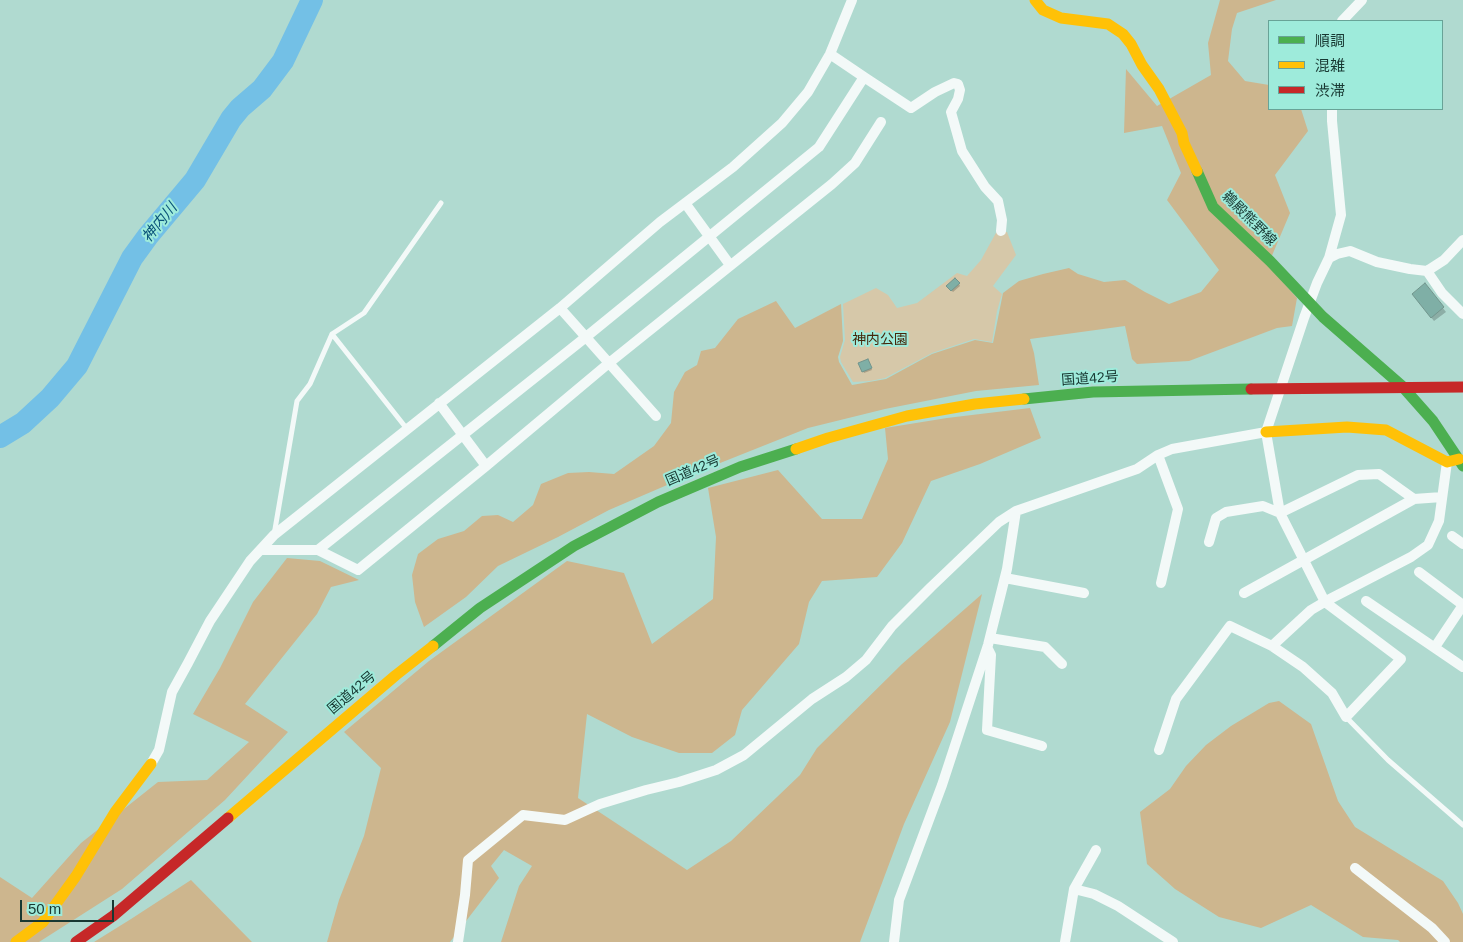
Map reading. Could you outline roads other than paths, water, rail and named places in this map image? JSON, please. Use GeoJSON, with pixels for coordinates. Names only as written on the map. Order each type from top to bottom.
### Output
{"type":"FeatureCollection","features":[{"type":"Feature","properties":{"kind":"main road","name":"鵜殿熊野線"},"geometry":{"type":"LineString","coordinates":[[1035,0],[1043,10],[1061,18],[1108,24],[1122,34],[1131,44],[1142,65],[1159,89],[1182,133],[1184,143],[1213,207],[1270,261],[1323,317],[1402,386],[1433,421],[1461,463]]}},
{"type":"Feature","properties":{"kind":"main road","name":"国道42号"},"geometry":{"type":"LineString","coordinates":[[76,942],[113,916],[389,681],[480,608],[574,546],[658,502],[740,467],[828,438],[907,416],[975,404],[1093,392],[1402,386],[1463,387]]}},
{"type":"Feature","properties":{"kind":"main road"},"geometry":{"type":"LineString","coordinates":[[1266,432],[1347,427],[1386,430],[1447,462],[1461,463]]}},
{"type":"Feature","properties":{"kind":"main road"},"geometry":{"type":"LineString","coordinates":[[16,942],[43,922],[76,876],[115,812],[151,764]]}},
{"type":"Feature","properties":{"kind":"street"},"geometry":{"type":"LineString","coordinates":[[151,764],[159,750],[172,692],[210,621],[250,561],[274,534],[560,308],[660,222],[733,167],[782,124],[808,92],[830,54],[852,0]]}},
{"type":"Feature","properties":{"kind":"street"},"geometry":{"type":"LineString","coordinates":[[1343,20],[1362,0]]}},
{"type":"Feature","properties":{"kind":"street"},"geometry":{"type":"LineString","coordinates":[[830,54],[911,108],[935,92],[958,84],[960,90],[958,99],[951,112],[962,151],[985,187],[998,202],[1002,220],[1001,231]]}},
{"type":"Feature","properties":{"kind":"street"},"geometry":{"type":"LineString","coordinates":[[318,550],[586,337],[819,147],[864,77]]}},
{"type":"Feature","properties":{"kind":"street"},"geometry":{"type":"LineString","coordinates":[[1159,750],[1176,699],[1230,626],[1272,646],[1303,667],[1332,693],[1346,717],[1401,659],[1325,602],[1280,513],[1266,432],[1304,318],[1317,283],[1330,258],[1341,215],[1332,110]]}},
{"type":"Feature","properties":{"kind":"street"},"geometry":{"type":"LineString","coordinates":[[260,550],[318,550],[358,570],[609,363],[832,184],[855,163],[881,122]]}},
{"type":"Feature","properties":{"kind":"street"},"geometry":{"type":"LineString","coordinates":[[685,203],[730,265]]}},
{"type":"Feature","properties":{"kind":"street"},"geometry":{"type":"LineString","coordinates":[[1330,258],[1350,251],[1377,262],[1410,270],[1427,271],[1444,260],[1463,240]]}},
{"type":"Feature","properties":{"kind":"street"},"geometry":{"type":"LineString","coordinates":[[1427,271],[1442,294],[1463,314]]}},
{"type":"Feature","properties":{"kind":"street"},"geometry":{"type":"LineString","coordinates":[[560,308],[656,416]]}},
{"type":"Feature","properties":{"kind":"street"},"geometry":{"type":"LineString","coordinates":[[439,403],[486,466]]}},
{"type":"Feature","properties":{"kind":"street"},"geometry":{"type":"LineString","coordinates":[[458,942],[468,860],[523,815],[565,820],[600,804],[716,770],[744,754],[812,699],[866,660],[892,626],[930,587],[999,522],[1016,511],[1137,470],[1158,455],[1172,449],[1266,432]]}},
{"type":"Feature","properties":{"kind":"street"},"geometry":{"type":"LineString","coordinates":[[1158,455],[1178,510],[1161,583]]}},
{"type":"Feature","properties":{"kind":"street"},"geometry":{"type":"LineString","coordinates":[[1272,646],[1311,610],[1411,557],[1428,545],[1438,521],[1447,462]]}},
{"type":"Feature","properties":{"kind":"street"},"geometry":{"type":"LineString","coordinates":[[1209,542],[1216,518],[1226,512],[1263,506],[1280,513],[1358,475],[1379,474],[1414,499]]}},
{"type":"Feature","properties":{"kind":"street"},"geometry":{"type":"LineString","coordinates":[[1244,593],[1414,499],[1442,497]]}},
{"type":"Feature","properties":{"kind":"street"},"geometry":{"type":"LineString","coordinates":[[894,942],[899,900],[942,785],[988,643],[1005,578],[1016,511]]}},
{"type":"Feature","properties":{"kind":"street"},"geometry":{"type":"LineString","coordinates":[[1452,536],[1463,544]]}},
{"type":"Feature","properties":{"kind":"street"},"geometry":{"type":"LineString","coordinates":[[1419,572],[1463,605],[1434,647]]}},
{"type":"Feature","properties":{"kind":"street"},"geometry":{"type":"LineString","coordinates":[[1005,578],[1084,593]]}},
{"type":"Feature","properties":{"kind":"street"},"geometry":{"type":"LineString","coordinates":[[1366,601],[1463,667]]}},
{"type":"Feature","properties":{"kind":"street"},"geometry":{"type":"LineString","coordinates":[[988,643],[1045,647],[1062,664]]}},
{"type":"Feature","properties":{"kind":"street"},"geometry":{"type":"LineString","coordinates":[[988,643],[991,656],[987,730],[1042,746]]}},
{"type":"Feature","properties":{"kind":"street"},"geometry":{"type":"LineString","coordinates":[[1065,942],[1074,890],[1096,850]]}},
{"type":"Feature","properties":{"kind":"street"},"geometry":{"type":"LineString","coordinates":[[1355,868],[1432,928],[1445,942]]}},
{"type":"Feature","properties":{"kind":"street"},"geometry":{"type":"LineString","coordinates":[[1074,890],[1094,894],[1118,906],[1173,942]]}},
{"type":"Feature","properties":{"kind":"lane"},"geometry":{"type":"LineString","coordinates":[[274,534],[297,401],[310,384],[332,334],[364,313],[441,203]]}},
{"type":"Feature","properties":{"kind":"lane"},"geometry":{"type":"LineString","coordinates":[[332,334],[406,429]]}},
{"type":"Feature","properties":{"kind":"lane"},"geometry":{"type":"LineString","coordinates":[[1346,717],[1388,760],[1463,825]]}},
{"type":"Feature","properties":{"kind":"waterway","name":"神内川"},"geometry":{"type":"LineString","coordinates":[[0,437],[23,423],[50,398],[77,366],[132,258],[195,180],[231,119],[240,108],[262,89],[283,61],[312,0]]}},
{"type":"Feature","properties":{"kind":"park label","name":"神内公園"},"geometry":{"type":"Point","coordinates":[880,340]}}]}
